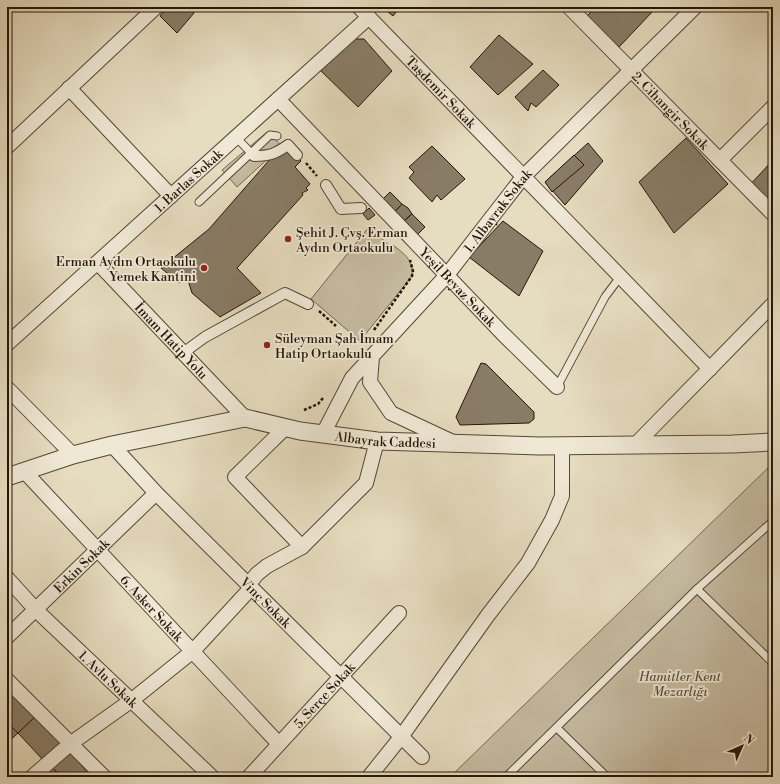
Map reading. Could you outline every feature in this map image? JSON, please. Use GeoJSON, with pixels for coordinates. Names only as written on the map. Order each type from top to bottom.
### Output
{"type":"FeatureCollection","features":[{"type":"Feature","properties":{"kind":"street"},"geometry":{"type":"LineString","coordinates":[[7,147],[156,7]]}},
{"type":"Feature","properties":{"kind":"street","name":"2. Cihangir Sokak"},"geometry":{"type":"LineString","coordinates":[[569,7],[773,214]]}},
{"type":"Feature","properties":{"kind":"street","name":"1. Albayrak Sokak"},"geometry":{"type":"LineString","coordinates":[[323,434],[352,378],[447,275],[523,177],[695,7]]}},
{"type":"Feature","properties":{"kind":"street","name":"1. Barlas Sokak"},"geometry":{"type":"LineString","coordinates":[[7,344],[278,99],[364,12]]}},
{"type":"Feature","properties":{"kind":"street","name":"Taşdemir Sokak"},"geometry":{"type":"LineString","coordinates":[[364,12],[710,369]]}},
{"type":"Feature","properties":{"kind":"street"},"geometry":{"type":"LineString","coordinates":[[69,88],[171,196]]}},
{"type":"Feature","properties":{"kind":"street","name":"Yeşil Beyaz Sokak"},"geometry":{"type":"LineString","coordinates":[[278,99],[503,334],[557,387]]}},
{"type":"Feature","properties":{"kind":"street"},"geometry":{"type":"LineString","coordinates":[[720,160],[773,107]]}},
{"type":"Feature","properties":{"kind":"street"},"geometry":{"type":"LineString","coordinates":[[250,153],[254,156],[268,156],[288,144],[297,155]]}},
{"type":"Feature","properties":{"kind":"street"},"geometry":{"type":"LineString","coordinates":[[326,185],[341,209],[361,208]]}},
{"type":"Feature","properties":{"kind":"street","name":"İmam Hatip Yolu"},"geometry":{"type":"LineString","coordinates":[[98,262],[245,418]]}},
{"type":"Feature","properties":{"kind":"street"},"geometry":{"type":"LineString","coordinates":[[183,353],[205,337],[285,293],[308,304]]}},
{"type":"Feature","properties":{"kind":"street"},"geometry":{"type":"LineString","coordinates":[[635,445],[773,304]]}},
{"type":"Feature","properties":{"kind":"street"},"geometry":{"type":"LineString","coordinates":[[372,357],[370,382],[391,413],[457,444]]}},
{"type":"Feature","properties":{"kind":"street"},"geometry":{"type":"LineString","coordinates":[[7,388],[73,455]]}},
{"type":"Feature","properties":{"kind":"street","name":"Albayrak Caddesi"},"geometry":{"type":"LineString","coordinates":[[7,477],[73,455],[112,445],[245,418],[323,434],[377,441],[562,446],[733,444],[773,442]]}},
{"type":"Feature","properties":{"kind":"street"},"geometry":{"type":"LineString","coordinates":[[286,427],[235,477],[302,546]]}},
{"type":"Feature","properties":{"kind":"street"},"geometry":{"type":"LineString","coordinates":[[32,777],[70,744],[132,700],[193,651],[250,587],[257,574],[267,566],[302,546],[366,483],[377,441]]}},
{"type":"Feature","properties":{"kind":"street","name":"Vinç Sokak"},"geometry":{"type":"LineString","coordinates":[[112,445],[156,494],[422,757]]}},
{"type":"Feature","properties":{"kind":"street"},"geometry":{"type":"LineString","coordinates":[[369,777],[401,737],[488,615],[528,563],[552,520],[562,496],[562,446]]}},
{"type":"Feature","properties":{"kind":"street","name":"6. Asker Sokak"},"geometry":{"type":"LineString","coordinates":[[25,472],[99,549],[280,744]]}},
{"type":"Feature","properties":{"kind":"street","name":"Erkin Sokak"},"geometry":{"type":"LineString","coordinates":[[7,637],[156,494]]}},
{"type":"Feature","properties":{"kind":"street","name":"1. Avlu Sokak"},"geometry":{"type":"LineString","coordinates":[[7,578],[36,610],[212,777]]}},
{"type":"Feature","properties":{"kind":"street","name":"5. Serçe Sokak"},"geometry":{"type":"LineString","coordinates":[[249,777],[399,613]]}},
{"type":"Feature","properties":{"kind":"street"},"geometry":{"type":"LineString","coordinates":[[9,686],[70,744],[102,777]]}},
{"type":"Feature","properties":{"kind":"lane"},"geometry":{"type":"LineString","coordinates":[[199,202],[270,135],[277,136]]}},
{"type":"Feature","properties":{"kind":"lane"},"geometry":{"type":"LineString","coordinates":[[236,137],[250,153]]}},
{"type":"Feature","properties":{"kind":"lane"},"geometry":{"type":"LineString","coordinates":[[557,387],[604,297],[620,277]]}},
{"type":"Feature","properties":{"kind":"lane"},"geometry":{"type":"LineString","coordinates":[[506,777],[697,589],[773,521]]}},
{"type":"Feature","properties":{"kind":"lane"},"geometry":{"type":"LineString","coordinates":[[697,589],[773,663]]}},
{"type":"Feature","properties":{"kind":"lane"},"geometry":{"type":"LineString","coordinates":[[557,728],[607,777]]}},
{"type":"Feature","properties":{"kind":"path"},"geometry":{"type":"LineString","coordinates":[[297,155],[326,185]]}},
{"type":"Feature","properties":{"kind":"path"},"geometry":{"type":"LineString","coordinates":[[308,304],[336,326]]}},
{"type":"Feature","properties":{"kind":"green space"},"geometry":{"type":"Polygon","coordinates":[[[267,132],[282,146],[237,187],[222,170],[267,132]]]}},
{"type":"Feature","properties":{"kind":"green space"},"geometry":{"type":"Polygon","coordinates":[[[369,227],[391,247],[393,245],[401,251],[410,262],[412,276],[360,341],[311,299],[369,227]]]}},
{"type":"Feature","properties":{"kind":"green space","name":"Hamitler Kent Mezarlığı"},"geometry":{"type":"Polygon","coordinates":[[[772,464],[773,777],[450,777],[772,464]]]}},
{"type":"Feature","properties":{"kind":"building"},"geometry":{"type":"Polygon","coordinates":[[[167,7],[189,7],[194,13],[177,33],[160,16],[167,7]]]}},
{"type":"Feature","properties":{"kind":"building"},"geometry":{"type":"Polygon","coordinates":[[[382,7],[400,7],[393,16],[382,7]]]}},
{"type":"Feature","properties":{"kind":"building"},"geometry":{"type":"Polygon","coordinates":[[[596,7],[649,7],[653,11],[619,47],[586,17],[596,7]]]}},
{"type":"Feature","properties":{"kind":"building"},"geometry":{"type":"Polygon","coordinates":[[[499,35],[533,64],[498,95],[470,67],[499,35]]]}},
{"type":"Feature","properties":{"kind":"building"},"geometry":{"type":"Polygon","coordinates":[[[349,39],[364,39],[392,71],[358,107],[317,67],[349,39]]]}},
{"type":"Feature","properties":{"kind":"building"},"geometry":{"type":"Polygon","coordinates":[[[543,70],[559,85],[536,107],[531,103],[528,111],[515,97],[543,70]]]}},
{"type":"Feature","properties":{"kind":"building"},"geometry":{"type":"Polygon","coordinates":[[[686,138],[728,184],[674,233],[639,182],[686,138]]]}},
{"type":"Feature","properties":{"kind":"building"},"geometry":{"type":"Polygon","coordinates":[[[588,143],[603,161],[565,205],[545,182],[588,143]]]}},
{"type":"Feature","properties":{"kind":"building"},"geometry":{"type":"Polygon","coordinates":[[[432,146],[465,179],[441,200],[437,195],[432,202],[409,178],[414,172],[409,167],[432,146]]]}},
{"type":"Feature","properties":{"kind":"building"},"geometry":{"type":"Polygon","coordinates":[[[287,147],[301,161],[295,167],[310,184],[306,188],[308,190],[302,193],[303,195],[237,268],[261,293],[220,317],[192,293],[187,277],[179,283],[161,268],[209,229],[271,158],[274,159],[287,147]]]}},
{"type":"Feature","properties":{"kind":"building"},"geometry":{"type":"Polygon","coordinates":[[[574,155],[584,165],[552,192],[545,182],[574,155]]]}},
{"type":"Feature","properties":{"kind":"building"},"geometry":{"type":"Polygon","coordinates":[[[773,160],[773,216],[747,188],[773,160]]]}},
{"type":"Feature","properties":{"kind":"building"},"geometry":{"type":"Polygon","coordinates":[[[390,192],[402,204],[392,215],[381,201],[390,192]]]}},
{"type":"Feature","properties":{"kind":"building"},"geometry":{"type":"Polygon","coordinates":[[[402,204],[408,208],[412,214],[401,223],[392,215],[402,204]]]}},
{"type":"Feature","properties":{"kind":"building"},"geometry":{"type":"Polygon","coordinates":[[[369,208],[375,215],[368,220],[363,214],[369,208]]]}},
{"type":"Feature","properties":{"kind":"building"},"geometry":{"type":"Polygon","coordinates":[[[412,214],[425,227],[416,236],[402,223],[412,214]]]}},
{"type":"Feature","properties":{"kind":"building"},"geometry":{"type":"Polygon","coordinates":[[[503,221],[543,251],[519,296],[469,257],[503,221]]]}},
{"type":"Feature","properties":{"kind":"building"},"geometry":{"type":"Polygon","coordinates":[[[481,363],[486,364],[534,412],[534,419],[529,423],[460,425],[456,417],[481,363]]]}},
{"type":"Feature","properties":{"kind":"building"},"geometry":{"type":"Polygon","coordinates":[[[13,693],[37,715],[18,733],[7,722],[7,699],[13,693]]]}},
{"type":"Feature","properties":{"kind":"building"},"geometry":{"type":"Polygon","coordinates":[[[37,715],[62,743],[43,760],[18,733],[37,715]]]}},
{"type":"Feature","properties":{"kind":"building"},"geometry":{"type":"Polygon","coordinates":[[[7,722],[18,733],[7,743],[7,722]]]}},
{"type":"Feature","properties":{"kind":"building"},"geometry":{"type":"Polygon","coordinates":[[[68,750],[89,774],[86,777],[62,777],[52,767],[68,750]]]}},
{"type":"Feature","properties":{"kind":"building"},"geometry":{"type":"Polygon","coordinates":[[[52,767],[61,777],[40,777],[52,767]]]}},
{"type":"Feature","properties":{"kind":"place","name":"Şehit J. Çvş. Erman Aydın Ortaokulu"},"geometry":{"type":"Point","coordinates":[288,239]}},
{"type":"Feature","properties":{"kind":"place","name":"Erman Aydın Ortaokulu Yemek Kantini"},"geometry":{"type":"Point","coordinates":[204,268]}},
{"type":"Feature","properties":{"kind":"place","name":"Süleyman Şah İmam Hatip Ortaokulu"},"geometry":{"type":"Point","coordinates":[267,345]}}]}
